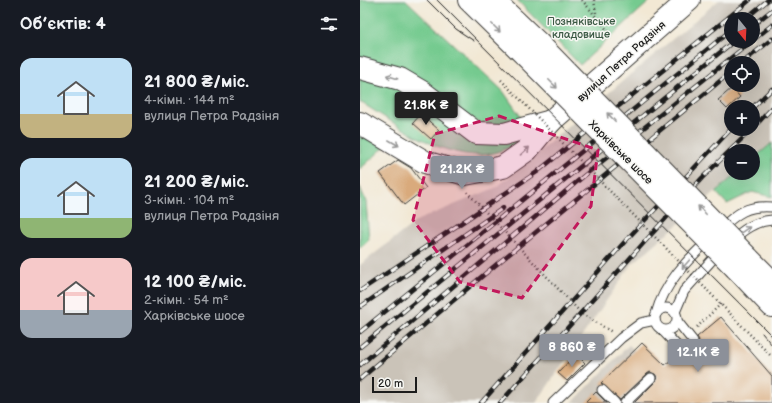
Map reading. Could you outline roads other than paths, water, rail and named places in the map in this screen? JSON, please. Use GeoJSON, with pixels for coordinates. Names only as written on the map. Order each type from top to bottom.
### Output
{"type":"FeatureCollection","features":[{"type":"Feature","properties":{"kind":"main road","name":"Харківське шосе"},"geometry":{"type":"LineString","coordinates":[[469,0],[532,50]]}},
{"type":"Feature","properties":{"kind":"main road","name":"Харківське шосе"},"geometry":{"type":"LineString","coordinates":[[493,0],[532,50],[742,263],[772,306]]}},
{"type":"Feature","properties":{"kind":"main road","name":"вулиця Петра Радзіня"},"geometry":{"type":"LineString","coordinates":[[360,123],[426,162],[465,174],[503,167],[527,150],[551,121],[689,0]]}},
{"type":"Feature","properties":{"kind":"main road","name":"вулиця Петра Радзіня"},"geometry":{"type":"LineString","coordinates":[[360,68],[400,79],[422,92],[476,133],[504,134],[551,121]]}},
{"type":"Feature","properties":{"kind":"main road","name":"Харківське шосе"},"geometry":{"type":"LineString","coordinates":[[742,263],[772,282]]}},
{"type":"Feature","properties":{"kind":"lane"},"geometry":{"type":"LineString","coordinates":[[682,351],[657,326],[655,317],[660,298],[667,286],[699,249],[735,215],[753,206],[772,207]]}},
{"type":"Feature","properties":{"kind":"lane"},"geometry":{"type":"LineString","coordinates":[[662,330],[672,328],[684,291],[722,248],[745,229],[756,223],[772,220]]}},
{"type":"Feature","properties":{"kind":"lane"},"geometry":{"type":"LineString","coordinates":[[553,403],[621,338],[641,323],[655,317],[660,309],[666,308],[676,316],[693,341]]}},
{"type":"Feature","properties":{"kind":"lane"},"geometry":{"type":"LineString","coordinates":[[625,403],[651,378]]}},
{"type":"Feature","properties":{"kind":"lane"},"geometry":{"type":"LineString","coordinates":[[602,390],[615,403]]}},
{"type":"Feature","properties":{"kind":"tram line"},"geometry":{"type":"LineString","coordinates":[[427,0],[456,29],[474,41]]}},
{"type":"Feature","properties":{"kind":"tram line"},"geometry":{"type":"LineString","coordinates":[[437,0],[772,336]]}},
{"type":"Feature","properties":{"kind":"tram line"},"geometry":{"type":"LineString","coordinates":[[762,333],[772,345]]}},
{"type":"Feature","properties":{"kind":"railway"},"geometry":{"type":"LineString","coordinates":[[360,291],[537,172],[750,0]]}},
{"type":"Feature","properties":{"kind":"railway"},"geometry":{"type":"LineString","coordinates":[[753,12],[768,0]]}},
{"type":"Feature","properties":{"kind":"railway"},"geometry":{"type":"LineString","coordinates":[[760,19],[772,10]]}},
{"type":"Feature","properties":{"kind":"railway"},"geometry":{"type":"LineString","coordinates":[[760,34],[772,25]]}},
{"type":"Feature","properties":{"kind":"railway"},"geometry":{"type":"LineString","coordinates":[[360,332],[724,36]]}},
{"type":"Feature","properties":{"kind":"railway"},"geometry":{"type":"LineString","coordinates":[[751,56],[772,39]]}},
{"type":"Feature","properties":{"kind":"railway"},"geometry":{"type":"LineString","coordinates":[[360,347],[725,48]]}},
{"type":"Feature","properties":{"kind":"railway"},"geometry":{"type":"LineString","coordinates":[[360,365],[585,175],[743,48]]}},
{"type":"Feature","properties":{"kind":"railway"},"geometry":{"type":"LineString","coordinates":[[360,379],[486,273],[724,78]]}},
{"type":"Feature","properties":{"kind":"railway"},"geometry":{"type":"LineString","coordinates":[[760,100],[772,89]]}},
{"type":"Feature","properties":{"kind":"railway"},"geometry":{"type":"LineString","coordinates":[[760,121],[772,108]]}},
{"type":"Feature","properties":{"kind":"railway"},"geometry":{"type":"LineString","coordinates":[[481,403],[629,237],[724,136]]}},
{"type":"Feature","properties":{"kind":"railway"},"geometry":{"type":"LineString","coordinates":[[500,403],[702,178],[745,136]]}},
{"type":"Feature","properties":{"kind":"railway"},"geometry":{"type":"LineString","coordinates":[[360,307],[503,208]]}},
{"type":"Feature","properties":{"kind":"park label","name":"Позняківське кладовище"},"geometry":{"type":"Point","coordinates":[581,27]}}]}
